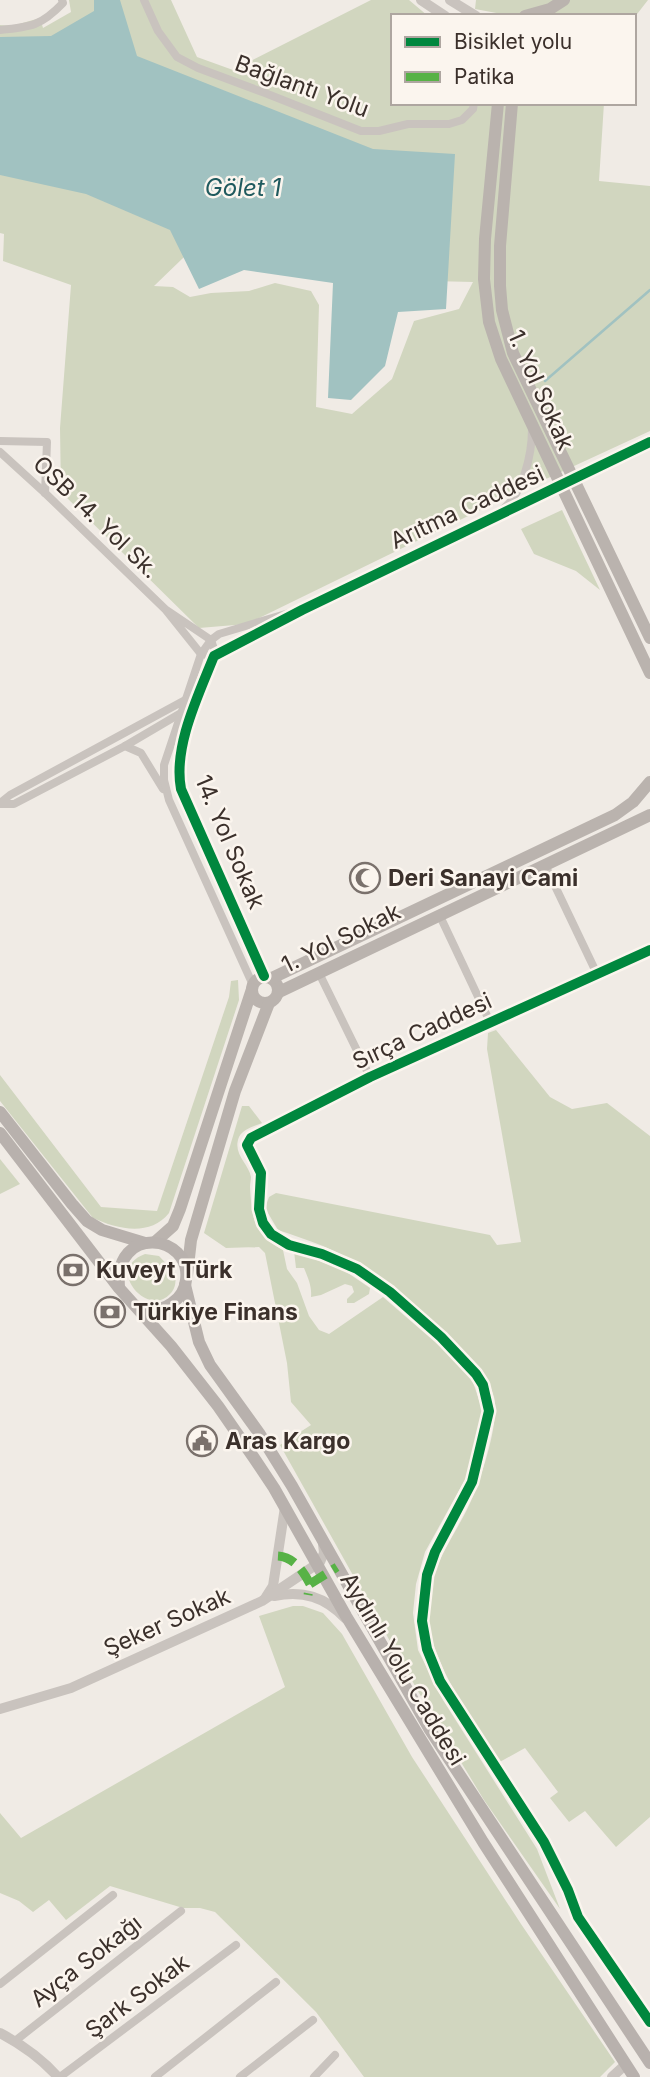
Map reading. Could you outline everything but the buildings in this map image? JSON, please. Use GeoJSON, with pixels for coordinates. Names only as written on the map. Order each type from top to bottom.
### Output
{"type":"FeatureCollection","features":[{"type":"Feature","properties":{"kind":"main road"},"geometry":{"type":"LineString","coordinates":[[547,12],[565,0]]}},
{"type":"Feature","properties":{"kind":"main road","name":"1. Yol Sokak"},"geometry":{"type":"LineString","coordinates":[[498,105],[485,239],[489,322],[501,359],[650,673]]}},
{"type":"Feature","properties":{"kind":"main road","name":"1. Yol Sokak"},"geometry":{"type":"LineString","coordinates":[[512,105],[499,246],[502,310],[513,353],[650,638]]}},
{"type":"Feature","properties":{"kind":"main road","name":"1. Yol Sokak"},"geometry":{"type":"LineString","coordinates":[[269,1003],[257,1000],[253,987],[257,979],[268,977],[615,814],[633,802],[650,782]]}},
{"type":"Feature","properties":{"kind":"main road","name":"1. Yol Sokak"},"geometry":{"type":"LineString","coordinates":[[186,1282],[191,1240],[235,1091],[269,1003],[279,992],[650,815]]}},
{"type":"Feature","properties":{"kind":"main road","name":"1. Yol Sokak"},"geometry":{"type":"LineString","coordinates":[[268,977],[278,984],[279,992]]}},
{"type":"Feature","properties":{"kind":"main road"},"geometry":{"type":"LineString","coordinates":[[119,1288],[120,1266],[125,1255],[134,1247],[150,1242],[173,1226],[253,987]]}},
{"type":"Feature","properties":{"kind":"main road"},"geometry":{"type":"LineString","coordinates":[[220,1085],[235,1091]]}},
{"type":"Feature","properties":{"kind":"main road"},"geometry":{"type":"LineString","coordinates":[[0,1112],[87,1221],[102,1230],[166,1245],[175,1250],[185,1268],[186,1282],[177,1300],[156,1310],[134,1305],[0,1133]]}},
{"type":"Feature","properties":{"kind":"main road","name":"Aydınlı Yolu Caddesi"},"geometry":{"type":"LineString","coordinates":[[186,1282],[199,1342],[210,1365],[258,1433],[430,1730],[646,2057],[625,2065]]}},
{"type":"Feature","properties":{"kind":"main road","name":"Aydınlı Yolu Caddesi"},"geometry":{"type":"LineString","coordinates":[[134,1305],[171,1346],[254,1458],[482,1842],[635,2077]]}},
{"type":"Feature","properties":{"kind":"street"},"geometry":{"type":"LineString","coordinates":[[0,30],[27,28],[48,19],[63,3],[62,0]]}},
{"type":"Feature","properties":{"kind":"street","name":"Bağlantı Yolu"},"geometry":{"type":"LineString","coordinates":[[144,0],[158,31],[177,57],[198,68],[361,131],[379,131],[408,124],[449,124],[462,120],[474,105]]}},
{"type":"Feature","properties":{"kind":"street"},"geometry":{"type":"LineString","coordinates":[[421,0],[442,14]]}},
{"type":"Feature","properties":{"kind":"street"},"geometry":{"type":"LineString","coordinates":[[450,0],[473,14]]}},
{"type":"Feature","properties":{"kind":"street"},"geometry":{"type":"LineString","coordinates":[[488,520],[508,505],[522,484],[531,442],[532,422]]}},
{"type":"Feature","properties":{"kind":"street"},"geometry":{"type":"LineString","coordinates":[[0,441],[47,442],[45,493]]}},
{"type":"Feature","properties":{"kind":"street","name":"Arıtma Caddesi"},"geometry":{"type":"LineString","coordinates":[[302,610],[650,442]]}},
{"type":"Feature","properties":{"kind":"street","name":"OSB 14. Yol Sk."},"geometry":{"type":"LineString","coordinates":[[0,452],[165,610]]}},
{"type":"Feature","properties":{"kind":"street"},"geometry":{"type":"LineString","coordinates":[[165,610],[211,640],[214,656]]}},
{"type":"Feature","properties":{"kind":"street"},"geometry":{"type":"LineString","coordinates":[[165,610],[201,654],[214,656],[302,610]]}},
{"type":"Feature","properties":{"kind":"street"},"geometry":{"type":"LineString","coordinates":[[211,640],[229,630],[302,610]]}},
{"type":"Feature","properties":{"kind":"street","name":"14. Yol Sokak"},"geometry":{"type":"LineString","coordinates":[[211,640],[201,654],[185,699],[164,765],[164,780],[169,800],[253,987]]}},
{"type":"Feature","properties":{"kind":"street","name":"14. Yol Sokak"},"geometry":{"type":"LineString","coordinates":[[214,656],[195,704],[178,765],[181,789],[268,977]]}},
{"type":"Feature","properties":{"kind":"street"},"geometry":{"type":"LineString","coordinates":[[185,699],[195,704],[125,746],[14,804],[0,804],[9,795],[185,699]]}},
{"type":"Feature","properties":{"kind":"street"},"geometry":{"type":"LineString","coordinates":[[125,746],[146,759],[169,800]]}},
{"type":"Feature","properties":{"kind":"street"},"geometry":{"type":"LineString","coordinates":[[545,865],[597,974]]}},
{"type":"Feature","properties":{"kind":"street"},"geometry":{"type":"LineString","coordinates":[[439,914],[491,1022]]}},
{"type":"Feature","properties":{"kind":"street","name":"Sırça Caddesi"},"geometry":{"type":"LineString","coordinates":[[650,950],[370,1077],[251,1138],[247,1146],[261,1173],[258,1209],[271,1234],[289,1245],[322,1254],[357,1269],[390,1292],[441,1337],[483,1385],[489,1411],[472,1482],[435,1552],[427,1575],[422,1621],[427,1649],[440,1681],[544,1842],[578,1917],[650,2022]]}},
{"type":"Feature","properties":{"kind":"street"},"geometry":{"type":"LineString","coordinates":[[319,973],[370,1077]]}},
{"type":"Feature","properties":{"kind":"street"},"geometry":{"type":"LineString","coordinates":[[262,1601],[273,1586],[285,1507]]}},
{"type":"Feature","properties":{"kind":"street"},"geometry":{"type":"LineString","coordinates":[[317,1565],[323,1558],[322,1541]]}},
{"type":"Feature","properties":{"kind":"street"},"geometry":{"type":"LineString","coordinates":[[277,1563],[278,1569],[285,1576],[296,1577],[304,1574]]}},
{"type":"Feature","properties":{"kind":"street","name":"Şeker Sokak"},"geometry":{"type":"LineString","coordinates":[[0,1709],[71,1688],[262,1601],[317,1565]]}},
{"type":"Feature","properties":{"kind":"street"},"geometry":{"type":"LineString","coordinates":[[262,1601],[290,1594],[312,1596],[332,1606],[350,1623]]}},
{"type":"Feature","properties":{"kind":"street"},"geometry":{"type":"LineString","coordinates":[[0,1983],[113,1895]]}},
{"type":"Feature","properties":{"kind":"street","name":"Ayça Sokağı"},"geometry":{"type":"LineString","coordinates":[[15,2041],[181,1911]]}},
{"type":"Feature","properties":{"kind":"street","name":"Şark Sokak"},"geometry":{"type":"LineString","coordinates":[[59,2077],[236,1945]]}},
{"type":"Feature","properties":{"kind":"street"},"geometry":{"type":"LineString","coordinates":[[155,2077],[276,1982]]}},
{"type":"Feature","properties":{"kind":"street"},"geometry":{"type":"LineString","coordinates":[[240,2077],[313,2020]]}},
{"type":"Feature","properties":{"kind":"street"},"geometry":{"type":"LineString","coordinates":[[0,2033],[15,2041],[59,2077]]}},
{"type":"Feature","properties":{"kind":"street"},"geometry":{"type":"LineString","coordinates":[[314,2077],[335,2055]]}},
{"type":"Feature","properties":{"kind":"street"},"geometry":{"type":"LineString","coordinates":[[612,2077],[625,2065]]}},
{"type":"Feature","properties":{"kind":"green space"},"geometry":{"type":"Polygon","coordinates":[[[69,0],[171,0],[197,57],[233,70],[371,0],[409,0],[426,14],[391,14],[391,105],[604,105],[599,181],[650,186],[650,431],[505,498],[247,624],[199,628],[61,492],[60,428],[71,285],[3,261],[4,234],[0,233],[0,138],[210,232],[154,286],[173,287],[190,297],[249,291],[275,283],[311,291],[319,305],[316,407],[352,414],[392,379],[414,321],[459,309],[473,282],[432,281],[0,84],[0,25],[12,26],[40,18],[43,28],[71,12],[69,0]]]}},
{"type":"Feature","properties":{"kind":"green space"},"geometry":{"type":"Polygon","coordinates":[[[476,0],[648,0],[636,15],[502,14],[475,9],[476,0]]]}},
{"type":"Feature","properties":{"kind":"green space"},"geometry":{"type":"Polygon","coordinates":[[[562,510],[600,590],[576,571],[534,554],[521,529],[562,510]]]}},
{"type":"Feature","properties":{"kind":"green space"},"geometry":{"type":"Polygon","coordinates":[[[238,980],[239,1000],[169,1213],[152,1225],[133,1229],[93,1218],[0,1101],[0,1075],[101,1207],[157,1211],[229,997],[231,981],[238,980]]]}},
{"type":"Feature","properties":{"kind":"green space"},"geometry":{"type":"Polygon","coordinates":[[[496,1030],[550,1097],[572,1109],[607,1103],[650,1136],[650,1817],[616,1847],[585,1811],[569,1822],[550,1798],[558,1792],[525,1748],[498,1763],[455,1692],[431,1634],[428,1616],[432,1581],[474,1494],[490,1446],[495,1407],[487,1381],[455,1342],[393,1287],[342,1255],[278,1230],[265,1208],[269,1197],[276,1193],[490,1235],[497,1245],[521,1242],[487,1049],[488,1033],[496,1030]]]}},
{"type":"Feature","properties":{"kind":"green space"},"geometry":{"type":"Polygon","coordinates":[[[242,1106],[249,1106],[262,1123],[243,1132],[237,1143],[239,1154],[250,1172],[256,1225],[266,1238],[283,1250],[287,1269],[297,1283],[309,1316],[319,1330],[329,1334],[383,1297],[450,1355],[472,1379],[483,1412],[467,1476],[425,1552],[416,1584],[413,1613],[418,1650],[443,1700],[537,1849],[560,1909],[484,1800],[419,1693],[280,1445],[311,1425],[291,1402],[287,1363],[265,1253],[259,1247],[226,1248],[204,1233],[242,1106]]]}},
{"type":"Feature","properties":{"kind":"green space"},"geometry":{"type":"Polygon","coordinates":[[[0,1159],[20,1184],[0,1194],[0,1159]]]}},
{"type":"Feature","properties":{"kind":"green space"},"geometry":{"type":"Polygon","coordinates":[[[294,1251],[345,1271],[370,1288],[369,1294],[354,1303],[347,1303],[347,1299],[354,1292],[352,1286],[345,1284],[311,1297],[304,1268],[296,1268],[294,1251]]]}},
{"type":"Feature","properties":{"kind":"green space"},"geometry":{"type":"Polygon","coordinates":[[[145,1254],[159,1256],[175,1273],[173,1289],[161,1300],[142,1296],[129,1280],[133,1261],[145,1254]]]}},
{"type":"Feature","properties":{"kind":"green space"},"geometry":{"type":"Polygon","coordinates":[[[293,1606],[303,1606],[323,1613],[342,1634],[412,1757],[615,2062],[600,2077],[364,2077],[316,2012],[215,1912],[200,1908],[183,1908],[110,1886],[66,1920],[49,1900],[33,1912],[19,1901],[0,1893],[0,1813],[21,1838],[285,1687],[259,1616],[293,1606]]]}},
{"type":"Feature","properties":{"kind":"water","name":"Gölet 1"},"geometry":{"type":"Polygon","coordinates":[[[94,0],[120,0],[137,56],[373,149],[455,154],[446,309],[398,312],[385,366],[351,400],[328,398],[333,283],[244,270],[199,289],[170,230],[86,194],[0,175],[0,37],[51,36],[94,11],[94,0]]]}},
{"type":"Feature","properties":{"kind":"waterway"},"geometry":{"type":"LineString","coordinates":[[545,381],[650,290]]}},
{"type":"Feature","properties":{"kind":"marked path"},"geometry":{"type":"LineString","coordinates":[[278,1556],[289,1559],[301,1570],[310,1584],[308,1595]]}},
{"type":"Feature","properties":{"kind":"marked path"},"geometry":{"type":"LineString","coordinates":[[310,1584],[337,1567]]}},
{"type":"Feature","properties":{"kind":"cycle path"},"geometry":{"type":"LineString","coordinates":[[264,976],[181,789],[179,773],[188,722],[214,656],[302,610],[650,442]]}},
{"type":"Feature","properties":{"kind":"cycle path"},"geometry":{"type":"LineString","coordinates":[[650,950],[370,1077],[251,1138],[247,1145],[261,1173],[259,1209],[263,1223],[271,1234],[289,1245],[322,1254],[357,1269],[390,1292],[441,1337],[483,1385],[489,1411],[472,1482],[435,1552],[427,1575],[422,1621],[427,1649],[440,1681],[544,1842],[578,1917],[650,2022]]}},
{"type":"Feature","properties":{"kind":"place","name":"Deri Sanayi Cami"},"geometry":{"type":"Point","coordinates":[365,878]}},
{"type":"Feature","properties":{"kind":"place","name":"Kuveyt Türk"},"geometry":{"type":"Point","coordinates":[73,1270]}},
{"type":"Feature","properties":{"kind":"place","name":"Türkiye Finans"},"geometry":{"type":"Point","coordinates":[110,1312]}},
{"type":"Feature","properties":{"kind":"place","name":"Aras Kargo"},"geometry":{"type":"Point","coordinates":[202,1441]}}]}
